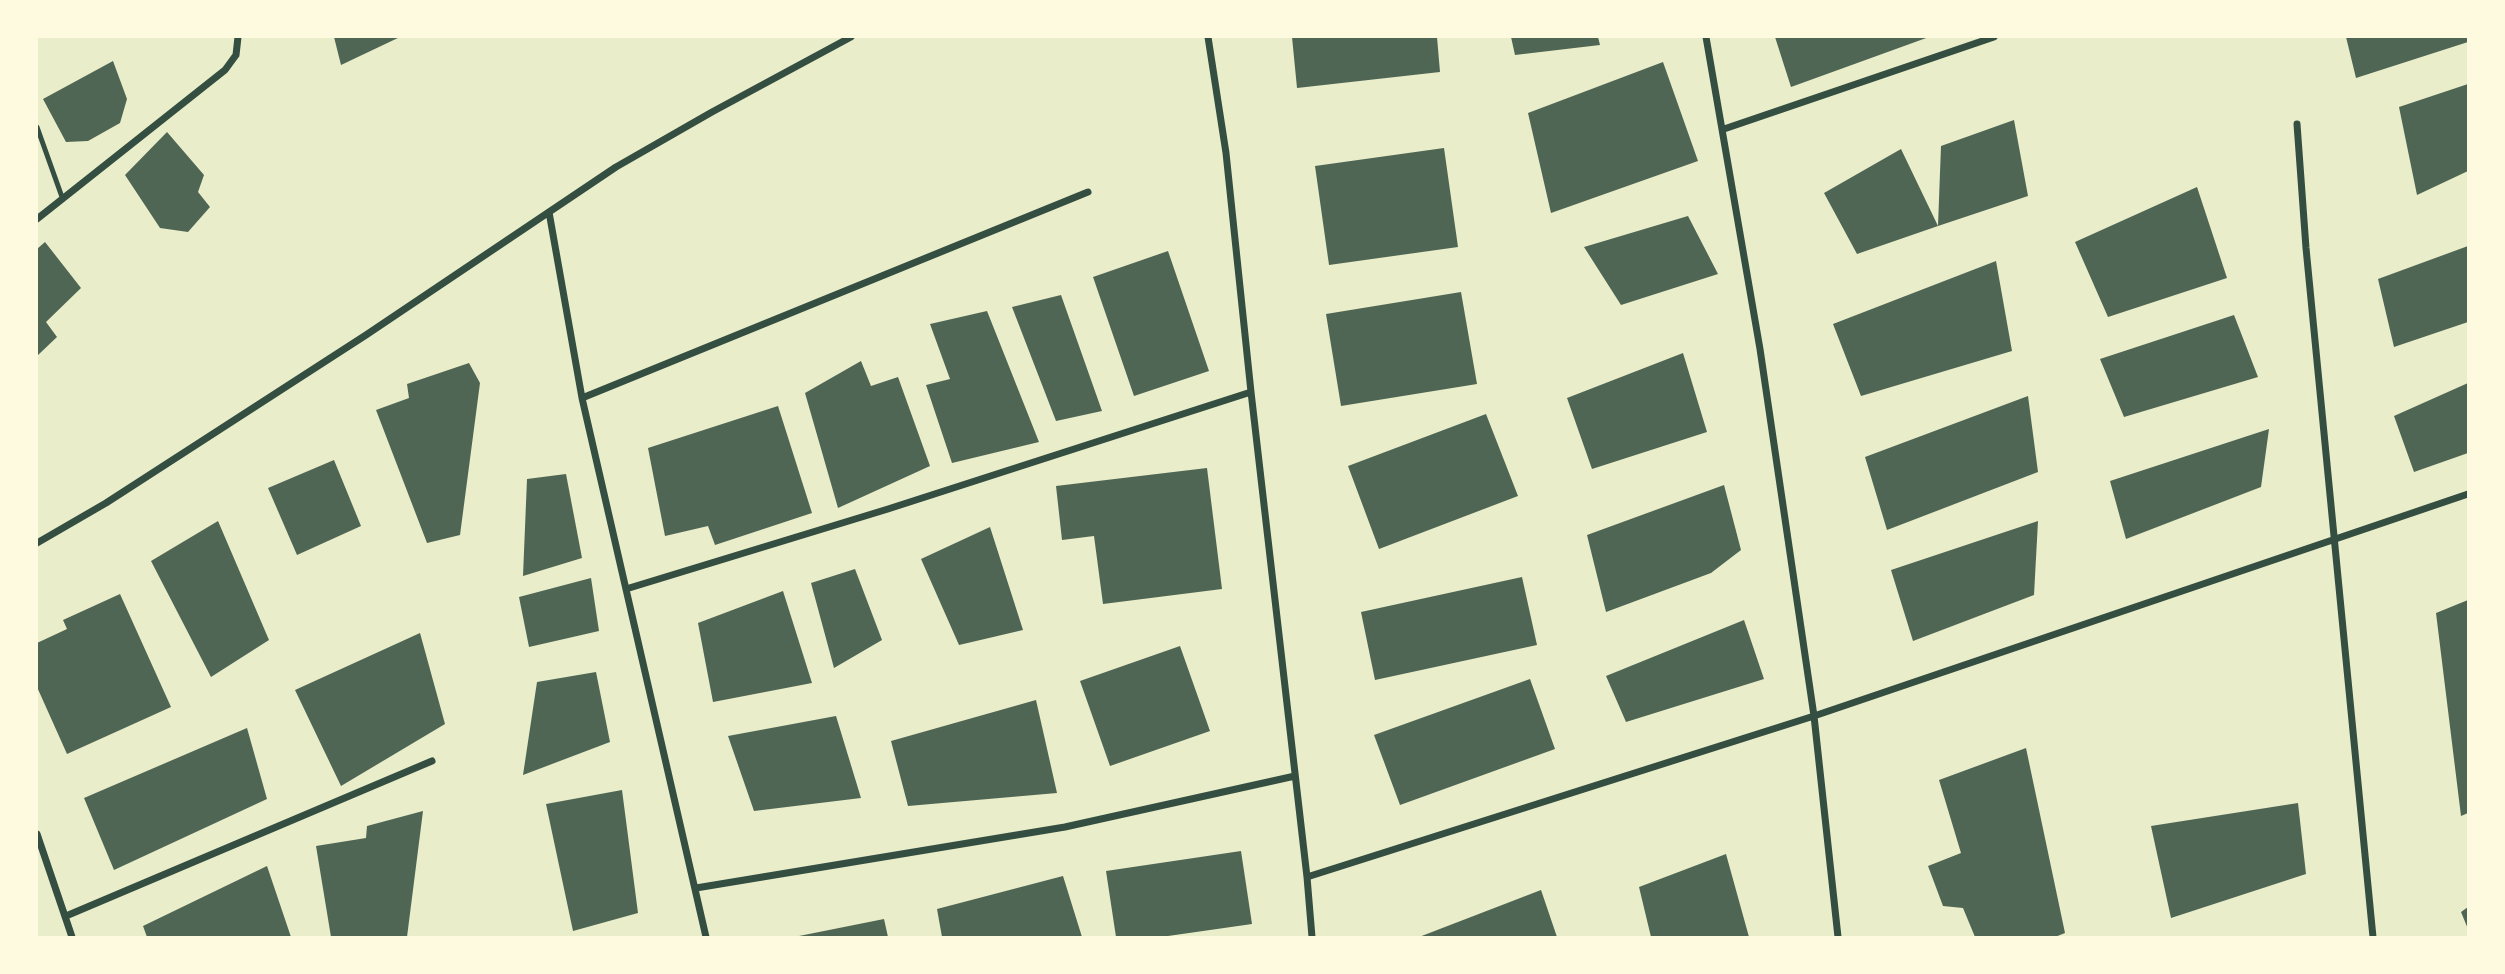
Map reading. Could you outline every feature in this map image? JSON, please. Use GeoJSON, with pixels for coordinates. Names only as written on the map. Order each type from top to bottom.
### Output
{"type":"FeatureCollection","features":[{"type":"Feature","properties":{"kind":"street"},"geometry":{"type":"LineString","coordinates":[[37,219],[225,70],[236,55],[238,37]]}},
{"type":"Feature","properties":{"kind":"street"},"geometry":{"type":"LineString","coordinates":[[37,544],[106,503],[366,335],[640,153],[851,37]]}},
{"type":"Feature","properties":{"kind":"street"},"geometry":{"type":"LineString","coordinates":[[1208,37],[1226,153],[1312,937]]}},
{"type":"Feature","properties":{"kind":"street"},"geometry":{"type":"LineString","coordinates":[[1706,37],[1760,349],[1814,716],[1838,937]]}},
{"type":"Feature","properties":{"kind":"street"},"geometry":{"type":"LineString","coordinates":[[1724,129],[1994,37]]}},
{"type":"Feature","properties":{"kind":"street"},"geometry":{"type":"LineString","coordinates":[[2297,124],[2306,248],[2373,937]]}},
{"type":"Feature","properties":{"kind":"street"},"geometry":{"type":"LineString","coordinates":[[582,398],[1088,192]]}},
{"type":"Feature","properties":{"kind":"street"},"geometry":{"type":"LineString","coordinates":[[549,212],[582,398],[706,937]]}},
{"type":"Feature","properties":{"kind":"street"},"geometry":{"type":"LineString","coordinates":[[626,589],[888,509],[1251,392]]}},
{"type":"Feature","properties":{"kind":"street"},"geometry":{"type":"LineString","coordinates":[[1307,877],[1814,716],[2468,494]]}},
{"type":"Feature","properties":{"kind":"street"},"geometry":{"type":"LineString","coordinates":[[66,916],[432,761]]}},
{"type":"Feature","properties":{"kind":"street"},"geometry":{"type":"LineString","coordinates":[[696,888],[1065,827],[1295,776]]}},
{"type":"Feature","properties":{"kind":"street"},"geometry":{"type":"LineString","coordinates":[[37,834],[72,937]]}},
{"type":"Feature","properties":{"kind":"lane"},"geometry":{"type":"LineString","coordinates":[[37,127],[62,197]]}},
{"type":"Feature","properties":{"kind":"building"},"geometry":{"type":"Polygon","coordinates":[[[334,37],[400,37],[341,65],[334,37]]]}},
{"type":"Feature","properties":{"kind":"building"},"geometry":{"type":"Polygon","coordinates":[[[1292,37],[1437,37],[1440,72],[1297,88],[1292,37]]]}},
{"type":"Feature","properties":{"kind":"building"},"geometry":{"type":"Polygon","coordinates":[[[1511,37],[1598,37],[1600,45],[1515,55],[1511,37]]]}},
{"type":"Feature","properties":{"kind":"building"},"geometry":{"type":"Polygon","coordinates":[[[1775,37],[1929,37],[1791,87],[1775,37]]]}},
{"type":"Feature","properties":{"kind":"building"},"geometry":{"type":"Polygon","coordinates":[[[2346,37],[2468,37],[2468,42],[2356,78],[2346,37]]]}},
{"type":"Feature","properties":{"kind":"building"},"geometry":{"type":"Polygon","coordinates":[[[113,61],[127,99],[120,123],[88,141],[66,142],[43,99],[113,61]]]}},
{"type":"Feature","properties":{"kind":"building"},"geometry":{"type":"Polygon","coordinates":[[[1663,62],[1698,161],[1551,213],[1528,113],[1663,62]]]}},
{"type":"Feature","properties":{"kind":"building"},"geometry":{"type":"Polygon","coordinates":[[[2468,84],[2468,171],[2417,195],[2399,107],[2468,84]]]}},
{"type":"Feature","properties":{"kind":"building"},"geometry":{"type":"Polygon","coordinates":[[[2014,120],[2028,196],[1938,226],[1941,146],[2014,120]]]}},
{"type":"Feature","properties":{"kind":"building"},"geometry":{"type":"Polygon","coordinates":[[[167,132],[204,175],[198,192],[210,207],[188,232],[160,228],[125,175],[167,132]]]}},
{"type":"Feature","properties":{"kind":"building"},"geometry":{"type":"Polygon","coordinates":[[[1444,148],[1458,247],[1329,265],[1315,166],[1444,148]]]}},
{"type":"Feature","properties":{"kind":"building"},"geometry":{"type":"Polygon","coordinates":[[[1901,149],[1938,226],[1857,254],[1824,193],[1901,149]]]}},
{"type":"Feature","properties":{"kind":"building"},"geometry":{"type":"Polygon","coordinates":[[[2197,187],[2227,278],[2108,317],[2075,242],[2197,187]]]}},
{"type":"Feature","properties":{"kind":"building"},"geometry":{"type":"Polygon","coordinates":[[[1688,216],[1718,274],[1621,305],[1584,247],[1688,216]]]}},
{"type":"Feature","properties":{"kind":"building"},"geometry":{"type":"Polygon","coordinates":[[[45,242],[81,288],[46,322],[57,337],[37,356],[37,249],[45,242]]]}},
{"type":"Feature","properties":{"kind":"building"},"geometry":{"type":"Polygon","coordinates":[[[2468,246],[2468,322],[2394,347],[2378,279],[2468,246]]]}},
{"type":"Feature","properties":{"kind":"building"},"geometry":{"type":"Polygon","coordinates":[[[1168,251],[1209,371],[1134,396],[1093,277],[1168,251]]]}},
{"type":"Feature","properties":{"kind":"building"},"geometry":{"type":"Polygon","coordinates":[[[1996,261],[2012,351],[1861,396],[1833,324],[1996,261]]]}},
{"type":"Feature","properties":{"kind":"building"},"geometry":{"type":"Polygon","coordinates":[[[1461,292],[1477,384],[1341,406],[1326,314],[1461,292]]]}},
{"type":"Feature","properties":{"kind":"building"},"geometry":{"type":"Polygon","coordinates":[[[1061,295],[1102,411],[1056,421],[1012,307],[1061,295]]]}},
{"type":"Feature","properties":{"kind":"building"},"geometry":{"type":"Polygon","coordinates":[[[987,311],[1039,442],[952,463],[926,385],[950,379],[930,324],[987,311]]]}},
{"type":"Feature","properties":{"kind":"building"},"geometry":{"type":"Polygon","coordinates":[[[2234,315],[2258,377],[2124,417],[2100,359],[2234,315]]]}},
{"type":"Feature","properties":{"kind":"building"},"geometry":{"type":"Polygon","coordinates":[[[1683,353],[1707,432],[1592,469],[1567,398],[1683,353]]]}},
{"type":"Feature","properties":{"kind":"building"},"geometry":{"type":"Polygon","coordinates":[[[861,361],[871,386],[898,377],[930,466],[838,508],[805,393],[861,361]]]}},
{"type":"Feature","properties":{"kind":"building"},"geometry":{"type":"Polygon","coordinates":[[[469,363],[480,383],[460,535],[427,543],[376,410],[409,398],[407,384],[469,363]]]}},
{"type":"Feature","properties":{"kind":"building"},"geometry":{"type":"Polygon","coordinates":[[[2468,383],[2468,453],[2414,472],[2394,416],[2468,383]]]}},
{"type":"Feature","properties":{"kind":"building"},"geometry":{"type":"Polygon","coordinates":[[[2028,396],[2038,472],[1887,530],[1865,457],[2028,396]]]}},
{"type":"Feature","properties":{"kind":"building"},"geometry":{"type":"Polygon","coordinates":[[[778,406],[812,513],[715,545],[708,526],[665,536],[648,448],[778,406]]]}},
{"type":"Feature","properties":{"kind":"building"},"geometry":{"type":"Polygon","coordinates":[[[1486,414],[1518,496],[1379,549],[1348,466],[1486,414]]]}},
{"type":"Feature","properties":{"kind":"building"},"geometry":{"type":"Polygon","coordinates":[[[2269,429],[2261,487],[2126,539],[2110,481],[2269,429]]]}},
{"type":"Feature","properties":{"kind":"building"},"geometry":{"type":"Polygon","coordinates":[[[334,460],[361,526],[297,555],[268,488],[334,460]]]}},
{"type":"Feature","properties":{"kind":"building"},"geometry":{"type":"Polygon","coordinates":[[[1207,468],[1222,589],[1103,604],[1094,536],[1062,540],[1056,486],[1207,468]]]}},
{"type":"Feature","properties":{"kind":"building"},"geometry":{"type":"Polygon","coordinates":[[[566,474],[582,558],[523,576],[527,479],[566,474]]]}},
{"type":"Feature","properties":{"kind":"building"},"geometry":{"type":"Polygon","coordinates":[[[1724,485],[1741,550],[1711,573],[1606,612],[1587,535],[1724,485]]]}},
{"type":"Feature","properties":{"kind":"building"},"geometry":{"type":"Polygon","coordinates":[[[218,521],[269,640],[211,677],[151,561],[218,521]]]}},
{"type":"Feature","properties":{"kind":"building"},"geometry":{"type":"Polygon","coordinates":[[[2038,521],[2034,595],[1913,641],[1891,570],[2038,521]]]}},
{"type":"Feature","properties":{"kind":"building"},"geometry":{"type":"Polygon","coordinates":[[[990,527],[1023,630],[959,645],[921,559],[990,527]]]}},
{"type":"Feature","properties":{"kind":"building"},"geometry":{"type":"Polygon","coordinates":[[[855,569],[882,640],[834,668],[811,583],[855,569]]]}},
{"type":"Feature","properties":{"kind":"building"},"geometry":{"type":"Polygon","coordinates":[[[1522,577],[1537,645],[1375,680],[1361,612],[1522,577]]]}},
{"type":"Feature","properties":{"kind":"building"},"geometry":{"type":"Polygon","coordinates":[[[591,578],[599,631],[529,647],[519,597],[591,578]]]}},
{"type":"Feature","properties":{"kind":"building"},"geometry":{"type":"Polygon","coordinates":[[[783,591],[812,683],[713,702],[698,623],[783,591]]]}},
{"type":"Feature","properties":{"kind":"building"},"geometry":{"type":"Polygon","coordinates":[[[120,594],[171,707],[67,754],[37,687],[37,643],[67,629],[63,620],[120,594]]]}},
{"type":"Feature","properties":{"kind":"building"},"geometry":{"type":"Polygon","coordinates":[[[2468,600],[2468,813],[2461,816],[2436,613],[2468,600]]]}},
{"type":"Feature","properties":{"kind":"building"},"geometry":{"type":"Polygon","coordinates":[[[1744,620],[1764,679],[1626,722],[1606,676],[1744,620]]]}},
{"type":"Feature","properties":{"kind":"building"},"geometry":{"type":"Polygon","coordinates":[[[420,633],[445,724],[341,786],[295,690],[420,633]]]}},
{"type":"Feature","properties":{"kind":"building"},"geometry":{"type":"Polygon","coordinates":[[[1180,646],[1210,731],[1110,766],[1080,681],[1180,646]]]}},
{"type":"Feature","properties":{"kind":"building"},"geometry":{"type":"Polygon","coordinates":[[[596,672],[610,742],[523,775],[537,682],[596,672]]]}},
{"type":"Feature","properties":{"kind":"building"},"geometry":{"type":"Polygon","coordinates":[[[1530,679],[1555,749],[1400,805],[1374,735],[1530,679]]]}},
{"type":"Feature","properties":{"kind":"building"},"geometry":{"type":"Polygon","coordinates":[[[1036,700],[1057,793],[908,806],[891,741],[1036,700]]]}},
{"type":"Feature","properties":{"kind":"building"},"geometry":{"type":"Polygon","coordinates":[[[836,716],[861,798],[754,811],[728,736],[836,716]]]}},
{"type":"Feature","properties":{"kind":"building"},"geometry":{"type":"Polygon","coordinates":[[[247,728],[267,799],[114,870],[84,798],[247,728]]]}},
{"type":"Feature","properties":{"kind":"building"},"geometry":{"type":"Polygon","coordinates":[[[2026,748],[2065,933],[2055,937],[1975,937],[1963,908],[1943,906],[1928,866],[1961,853],[1939,780],[2026,748]]]}},
{"type":"Feature","properties":{"kind":"building"},"geometry":{"type":"Polygon","coordinates":[[[622,790],[638,913],[573,931],[546,804],[622,790]]]}},
{"type":"Feature","properties":{"kind":"building"},"geometry":{"type":"Polygon","coordinates":[[[2298,803],[2306,874],[2171,918],[2151,826],[2298,803]]]}},
{"type":"Feature","properties":{"kind":"building"},"geometry":{"type":"Polygon","coordinates":[[[423,811],[407,937],[331,937],[316,846],[366,838],[367,826],[423,811]]]}},
{"type":"Feature","properties":{"kind":"building"},"geometry":{"type":"Polygon","coordinates":[[[1241,851],[1252,924],[1161,937],[1116,937],[1106,871],[1241,851]]]}},
{"type":"Feature","properties":{"kind":"building"},"geometry":{"type":"Polygon","coordinates":[[[1726,854],[1749,937],[1651,937],[1639,887],[1726,854]]]}},
{"type":"Feature","properties":{"kind":"building"},"geometry":{"type":"Polygon","coordinates":[[[267,866],[291,937],[147,937],[143,926],[267,866]]]}},
{"type":"Feature","properties":{"kind":"building"},"geometry":{"type":"Polygon","coordinates":[[[1063,876],[1082,937],[942,937],[937,909],[1063,876]]]}},
{"type":"Feature","properties":{"kind":"building"},"geometry":{"type":"Polygon","coordinates":[[[1541,890],[1557,937],[1419,937],[1541,890]]]}},
{"type":"Feature","properties":{"kind":"building"},"geometry":{"type":"Polygon","coordinates":[[[2468,907],[2468,929],[2461,912],[2468,907]]]}},
{"type":"Feature","properties":{"kind":"building"},"geometry":{"type":"Polygon","coordinates":[[[884,919],[888,937],[799,937],[799,936],[884,919]]]}}]}
